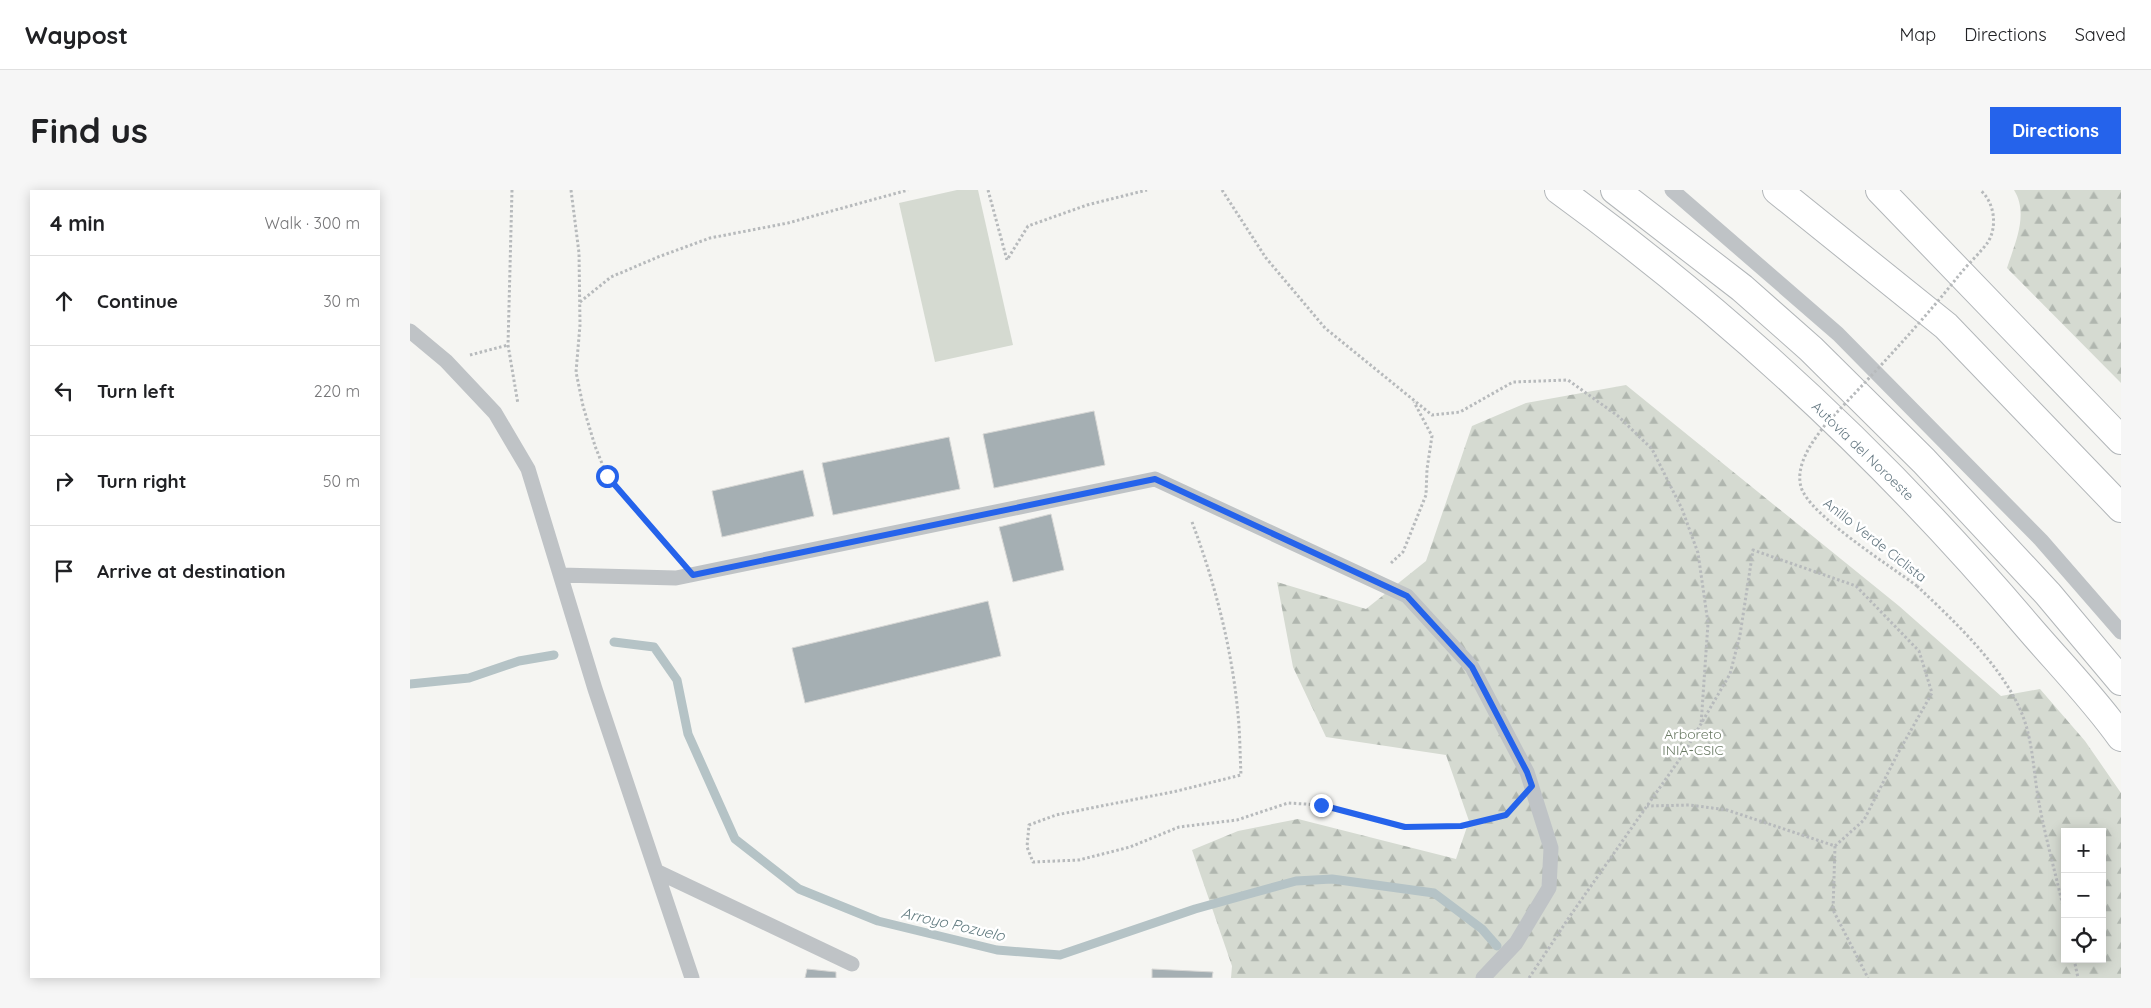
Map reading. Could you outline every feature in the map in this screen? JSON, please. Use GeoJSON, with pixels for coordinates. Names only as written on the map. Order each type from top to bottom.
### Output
{"type":"FeatureCollection","features":[{"type":"Feature","properties":{"kind":"highway","name":"Autovía del Noroeste"},"geometry":{"type":"LineString","coordinates":[[1615,190],[1742,288],[1811,350],[1924,461],[2016,559],[2121,681]]}},
{"type":"Feature","properties":{"kind":"highway"},"geometry":{"type":"LineString","coordinates":[[1778,190],[1946,326],[2113,499]]}},
{"type":"Feature","properties":{"kind":"highway"},"geometry":{"type":"LineString","coordinates":[[1880,190],[2121,440]]}},
{"type":"Feature","properties":{"kind":"highway","name":"Autovía del Noroeste"},"geometry":{"type":"LineString","coordinates":[[1561,193],[1666,228]]}},
{"type":"Feature","properties":{"kind":"highway","name":"Autovía del Noroeste"},"geometry":{"type":"LineString","coordinates":[[1561,193],[1712,311],[1770,361],[1904,489],[1989,580],[2121,737]]}},
{"type":"Feature","properties":{"kind":"lane"},"geometry":{"type":"LineString","coordinates":[[1672,190],[1838,334],[2042,540],[2121,632]]}},
{"type":"Feature","properties":{"kind":"lane"},"geometry":{"type":"LineString","coordinates":[[410,331],[446,361],[495,413],[528,469],[595,689],[692,978]]}},
{"type":"Feature","properties":{"kind":"lane"},"geometry":{"type":"LineString","coordinates":[[561,575],[676,578],[1155,479],[1407,596],[1472,667],[1527,772],[1551,848],[1550,888],[1516,943],[1483,978]]}},
{"type":"Feature","properties":{"kind":"lane"},"geometry":{"type":"LineString","coordinates":[[656,871],[852,964]]}},
{"type":"Feature","properties":{"kind":"path"},"geometry":{"type":"LineString","coordinates":[[512,190],[508,344],[519,412]]}},
{"type":"Feature","properties":{"kind":"path"},"geometry":{"type":"LineString","coordinates":[[571,190],[579,253],[580,325],[576,372],[595,446],[607,476],[693,575]]}},
{"type":"Feature","properties":{"kind":"path"},"geometry":{"type":"LineString","coordinates":[[580,303],[611,277],[710,238],[788,223],[908,190]]}},
{"type":"Feature","properties":{"kind":"path"},"geometry":{"type":"LineString","coordinates":[[988,190],[1007,260],[1028,226],[1087,205],[1147,190]]}},
{"type":"Feature","properties":{"kind":"path"},"geometry":{"type":"LineString","coordinates":[[1222,190],[1266,258],[1325,328],[1432,415],[1460,412],[1513,382],[1568,380],[1618,416],[1652,449],[1682,509],[1698,553],[1708,623],[1700,725]]}},
{"type":"Feature","properties":{"kind":"path","name":"Anillo Verde Ciclista"},"geometry":{"type":"LineString","coordinates":[[1980,190],[1988,197],[1992,208],[1993,220],[1988,241],[1929,314],[1824,425],[1812,442],[1803,460],[1800,472],[1801,488],[1808,499],[1840,530],[1917,586],[1978,648],[2006,684],[2020,708],[2028,734],[2040,807],[2061,898]]}},
{"type":"Feature","properties":{"kind":"path"},"geometry":{"type":"LineString","coordinates":[[446,361],[508,344]]}},
{"type":"Feature","properties":{"kind":"path"},"geometry":{"type":"LineString","coordinates":[[1373,580],[1403,552],[1426,495],[1427,469],[1432,436],[1412,399]]}},
{"type":"Feature","properties":{"kind":"path"},"geometry":{"type":"LineString","coordinates":[[1181,491],[1204,555],[1232,666],[1238,714],[1241,775],[1177,792],[1056,815],[1029,825],[1028,847],[1033,862],[1079,860],[1130,847],[1179,827],[1236,820],[1288,803],[1321,805],[1405,827],[1461,826],[1506,815],[1532,786]]}},
{"type":"Feature","properties":{"kind":"path"},"geometry":{"type":"LineString","coordinates":[[1529,978],[1647,806],[1700,725],[1730,674],[1740,635],[1753,550],[1856,586],[1919,651],[1932,693],[1898,753],[1864,820],[1835,846],[1833,910],[1868,978]]}},
{"type":"Feature","properties":{"kind":"path"},"geometry":{"type":"LineString","coordinates":[[1647,806],[1690,805],[1727,810],[1835,846]]}},
{"type":"Feature","properties":{"kind":"path"},"geometry":{"type":"LineString","coordinates":[[2075,963],[2078,978]]}},
{"type":"Feature","properties":{"kind":"green space"},"geometry":{"type":"Polygon","coordinates":[[[957,190],[978,190],[1013,345],[935,362],[899,203],[957,190]]]}},
{"type":"Feature","properties":{"kind":"green space"},"geometry":{"type":"Polygon","coordinates":[[[2014,190],[2121,190],[2121,383],[2007,268],[2017,239],[2020,219],[2018,199],[2014,190]]]}},
{"type":"Feature","properties":{"kind":"green space","name":"Arboreto INIA-CSIC"},"geometry":{"type":"Polygon","coordinates":[[[1626,385],[1899,606],[2001,696],[2040,689],[2085,741],[2121,793],[2121,978],[1231,978],[1232,966],[1192,850],[1238,831],[1298,819],[1456,859],[1469,821],[1446,755],[1326,737],[1293,667],[1277,582],[1366,609],[1426,561],[1472,426],[1526,403],[1626,385]]]}},
{"type":"Feature","properties":{"kind":"building"},"geometry":{"type":"Polygon","coordinates":[[[1094,411],[1105,465],[994,488],[983,434],[1094,411]]]}},
{"type":"Feature","properties":{"kind":"building"},"geometry":{"type":"Polygon","coordinates":[[[949,437],[960,489],[833,515],[822,463],[949,437]]]}},
{"type":"Feature","properties":{"kind":"building"},"geometry":{"type":"Polygon","coordinates":[[[803,470],[814,516],[722,537],[712,491],[803,470]]]}},
{"type":"Feature","properties":{"kind":"building"},"geometry":{"type":"Polygon","coordinates":[[[1051,514],[1064,570],[1013,582],[999,527],[1051,514]]]}},
{"type":"Feature","properties":{"kind":"building"},"geometry":{"type":"Polygon","coordinates":[[[988,601],[1001,656],[805,703],[792,648],[988,601]]]}},
{"type":"Feature","properties":{"kind":"building"},"geometry":{"type":"Polygon","coordinates":[[[807,969],[836,972],[836,978],[805,978],[807,969]]]}},
{"type":"Feature","properties":{"kind":"building"},"geometry":{"type":"Polygon","coordinates":[[[1152,969],[1213,972],[1212,978],[1152,978],[1152,969]]]}},
{"type":"Feature","properties":{"kind":"waterway","name":"Arroyo Pozuelo"},"geometry":{"type":"LineString","coordinates":[[614,642],[654,647],[677,680],[688,734],[735,839],[799,889],[878,921],[997,950],[1060,955],[1195,909],[1296,881],[1332,879],[1434,893],[1482,929],[1497,946]]}},
{"type":"Feature","properties":{"kind":"waterway","name":"Arroyo Pozuelo"},"geometry":{"type":"LineString","coordinates":[[410,684],[469,678],[519,661],[554,655]]}},
{"type":"Feature","properties":{"kind":"route"},"geometry":{"type":"LineString","coordinates":[[607,476],[693,575],[1155,479],[1407,596],[1472,667],[1527,772],[1532,786],[1506,815],[1461,826],[1405,827],[1372,820],[1321,805]]}}]}
